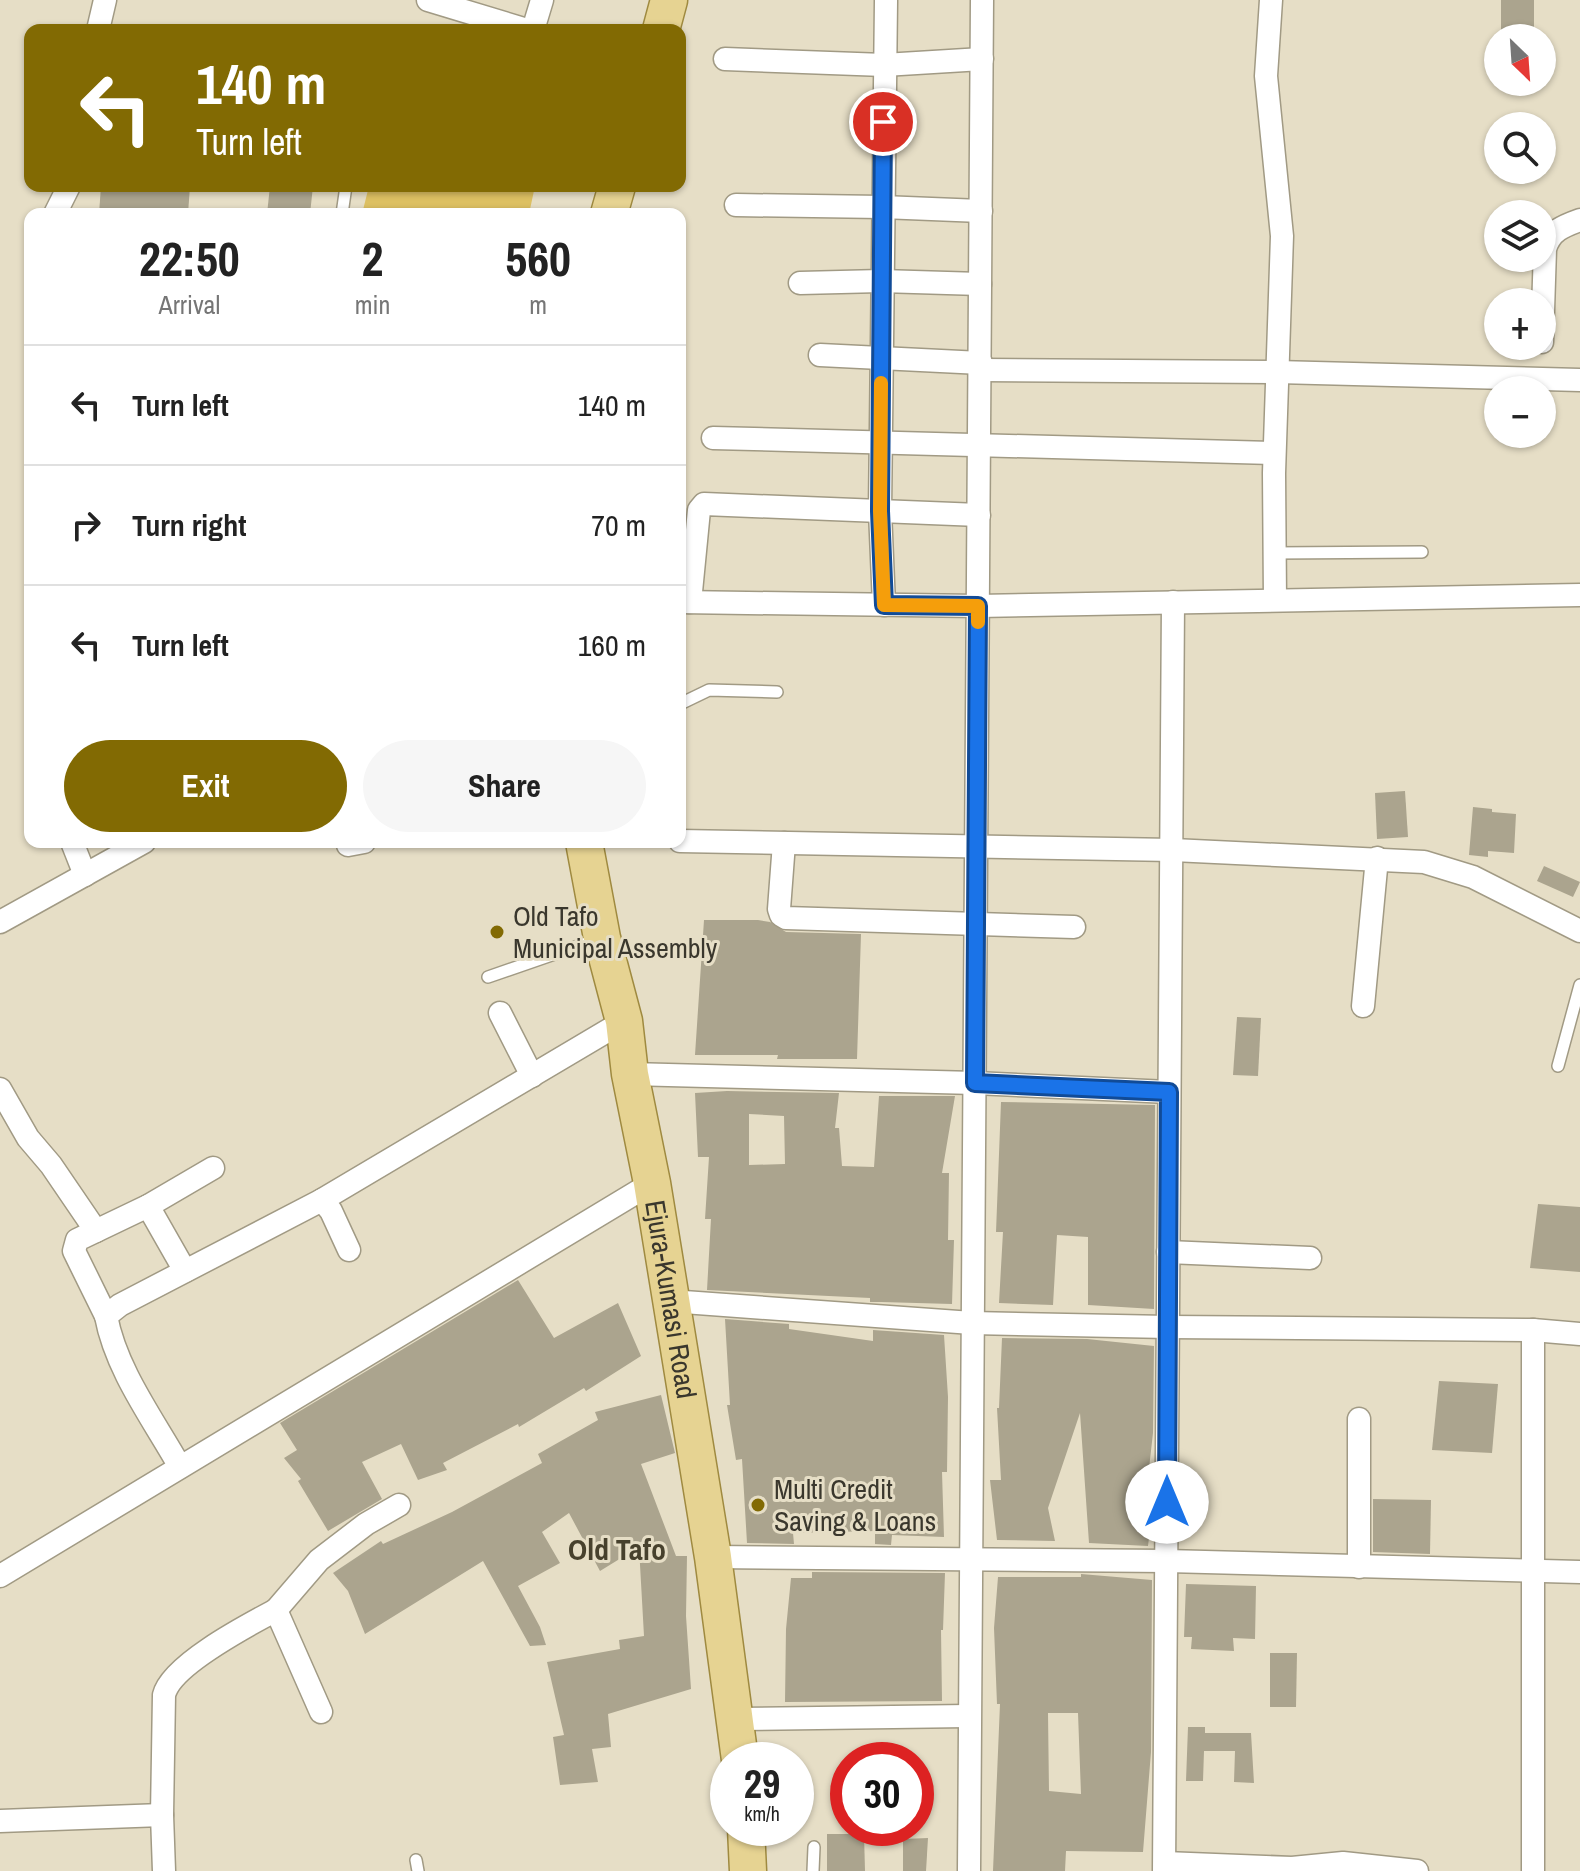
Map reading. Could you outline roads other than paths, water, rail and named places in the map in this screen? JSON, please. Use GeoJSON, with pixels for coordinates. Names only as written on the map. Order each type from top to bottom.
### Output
{"type":"FeatureCollection","features":[{"type":"Feature","properties":{"kind":"main road"},"geometry":{"type":"LineString","coordinates":[[663,24],[669,0]]}},
{"type":"Feature","properties":{"kind":"main road","name":"Ejura-Kumasi Road"},"geometry":{"type":"LineString","coordinates":[[585,848],[602,938],[624,1021],[630,1074],[652,1183],[713,1557],[738,1742]]}},
{"type":"Feature","properties":{"kind":"main road"},"geometry":{"type":"LineString","coordinates":[[747,1846],[748,1871]]}},
{"type":"Feature","properties":{"kind":"street"},"geometry":{"type":"LineString","coordinates":[[99,24],[105,0]]}},
{"type":"Feature","properties":{"kind":"street"},"geometry":{"type":"LineString","coordinates":[[428,0],[510,24]]}},
{"type":"Feature","properties":{"kind":"street"},"geometry":{"type":"LineString","coordinates":[[532,24],[542,0]]}},
{"type":"Feature","properties":{"kind":"street"},"geometry":{"type":"LineString","coordinates":[[969,1871],[982,0]]}},
{"type":"Feature","properties":{"kind":"street"},"geometry":{"type":"LineString","coordinates":[[1271,0],[1266,76],[1282,236],[1274,453],[1275,600]]}},
{"type":"Feature","properties":{"kind":"street"},"geometry":{"type":"LineString","coordinates":[[884,605],[880,441],[886,1]]}},
{"type":"Feature","properties":{"kind":"street"},"geometry":{"type":"LineString","coordinates":[[725,59],[884,65],[982,59]]}},
{"type":"Feature","properties":{"kind":"street"},"geometry":{"type":"LineString","coordinates":[[736,205],[981,211]]}},
{"type":"Feature","properties":{"kind":"street"},"geometry":{"type":"LineString","coordinates":[[1544,288],[1545,249],[1549,237],[1560,228],[1580,220]]}},
{"type":"Feature","properties":{"kind":"street"},"geometry":{"type":"LineString","coordinates":[[800,283],[881,281],[980,284]]}},
{"type":"Feature","properties":{"kind":"street"},"geometry":{"type":"LineString","coordinates":[[820,355],[981,367],[1488,376]]}},
{"type":"Feature","properties":{"kind":"street"},"geometry":{"type":"LineString","coordinates":[[1556,378],[1580,380]]}},
{"type":"Feature","properties":{"kind":"street"},"geometry":{"type":"LineString","coordinates":[[713,438],[1274,453]]}},
{"type":"Feature","properties":{"kind":"street"},"geometry":{"type":"LineString","coordinates":[[686,595],[699,510],[704,504],[979,515]]}},
{"type":"Feature","properties":{"kind":"street"},"geometry":{"type":"LineString","coordinates":[[686,602],[978,606],[1580,595]]}},
{"type":"Feature","properties":{"kind":"street"},"geometry":{"type":"LineString","coordinates":[[1173,602],[1164,1867],[1292,1868],[1343,1863],[1417,1871]]}},
{"type":"Feature","properties":{"kind":"street"},"geometry":{"type":"LineString","coordinates":[[686,841],[1173,850],[1424,862],[1473,877],[1580,931]]}},
{"type":"Feature","properties":{"kind":"street"},"geometry":{"type":"LineString","coordinates":[[784,843],[779,909],[786,918],[1074,927]]}},
{"type":"Feature","properties":{"kind":"street"},"geometry":{"type":"LineString","coordinates":[[74,848],[85,875]]}},
{"type":"Feature","properties":{"kind":"street"},"geometry":{"type":"LineString","coordinates":[[0,922],[133,848]]}},
{"type":"Feature","properties":{"kind":"street"},"geometry":{"type":"LineString","coordinates":[[1363,1006],[1377,858]]}},
{"type":"Feature","properties":{"kind":"street"},"geometry":{"type":"LineString","coordinates":[[500,1013],[532,1076]]}},
{"type":"Feature","properties":{"kind":"street"},"geometry":{"type":"LineString","coordinates":[[106,1316],[120,1305],[322,1200],[624,1021]]}},
{"type":"Feature","properties":{"kind":"street"},"geometry":{"type":"LineString","coordinates":[[630,1074],[975,1083],[1169,1092]]}},
{"type":"Feature","properties":{"kind":"street"},"geometry":{"type":"LineString","coordinates":[[0,1089],[28,1138],[51,1165],[96,1231]]}},
{"type":"Feature","properties":{"kind":"street"},"geometry":{"type":"LineString","coordinates":[[180,1467],[123,1366],[110,1339],[106,1316],[74,1251],[77,1240],[148,1206],[213,1168]]}},
{"type":"Feature","properties":{"kind":"street"},"geometry":{"type":"LineString","coordinates":[[0,1576],[652,1183]]}},
{"type":"Feature","properties":{"kind":"street"},"geometry":{"type":"LineString","coordinates":[[322,1200],[331,1211],[349,1250]]}},
{"type":"Feature","properties":{"kind":"street"},"geometry":{"type":"LineString","coordinates":[[148,1206],[185,1271]]}},
{"type":"Feature","properties":{"kind":"street"},"geometry":{"type":"LineString","coordinates":[[1168,1252],[1310,1258]]}},
{"type":"Feature","properties":{"kind":"street"},"geometry":{"type":"LineString","coordinates":[[670,1301],[972,1323],[1533,1330],[1580,1334]]}},
{"type":"Feature","properties":{"kind":"street"},"geometry":{"type":"LineString","coordinates":[[1533,1330],[1533,1871]]}},
{"type":"Feature","properties":{"kind":"street"},"geometry":{"type":"LineString","coordinates":[[1359,1419],[1359,1567]]}},
{"type":"Feature","properties":{"kind":"street"},"geometry":{"type":"LineString","coordinates":[[164,1871],[162,1815],[166,1686],[190,1662],[276,1610],[319,1560],[366,1524],[399,1505]]}},
{"type":"Feature","properties":{"kind":"street"},"geometry":{"type":"LineString","coordinates":[[713,1557],[1167,1561],[1580,1572]]}},
{"type":"Feature","properties":{"kind":"street"},"geometry":{"type":"LineString","coordinates":[[276,1610],[321,1712]]}},
{"type":"Feature","properties":{"kind":"street"},"geometry":{"type":"LineString","coordinates":[[735,1719],[968,1716]]}},
{"type":"Feature","properties":{"kind":"street"},"geometry":{"type":"LineString","coordinates":[[0,1821],[162,1815]]}},
{"type":"Feature","properties":{"kind":"lane"},"geometry":{"type":"LineString","coordinates":[[1274,553],[1422,552]]}},
{"type":"Feature","properties":{"kind":"lane"},"geometry":{"type":"LineString","coordinates":[[686,701],[709,690],[777,692]]}},
{"type":"Feature","properties":{"kind":"lane"},"geometry":{"type":"LineString","coordinates":[[488,977],[602,938]]}},
{"type":"Feature","properties":{"kind":"lane"},"geometry":{"type":"LineString","coordinates":[[1558,1066],[1580,985]]}},
{"type":"Feature","properties":{"kind":"lane"},"geometry":{"type":"LineString","coordinates":[[813,1871],[814,1847]]}},
{"type":"Feature","properties":{"kind":"place","name":"Old Tafo Municipal Assembly"},"geometry":{"type":"Point","coordinates":[497,932]}},
{"type":"Feature","properties":{"kind":"place","name":"Multi Credit Saving & Loans"},"geometry":{"type":"Point","coordinates":[758,1505]}},
{"type":"Feature","properties":{"kind":"district","name":"Old Tafo"},"geometry":{"type":"Point","coordinates":[617,1549]}}]}
